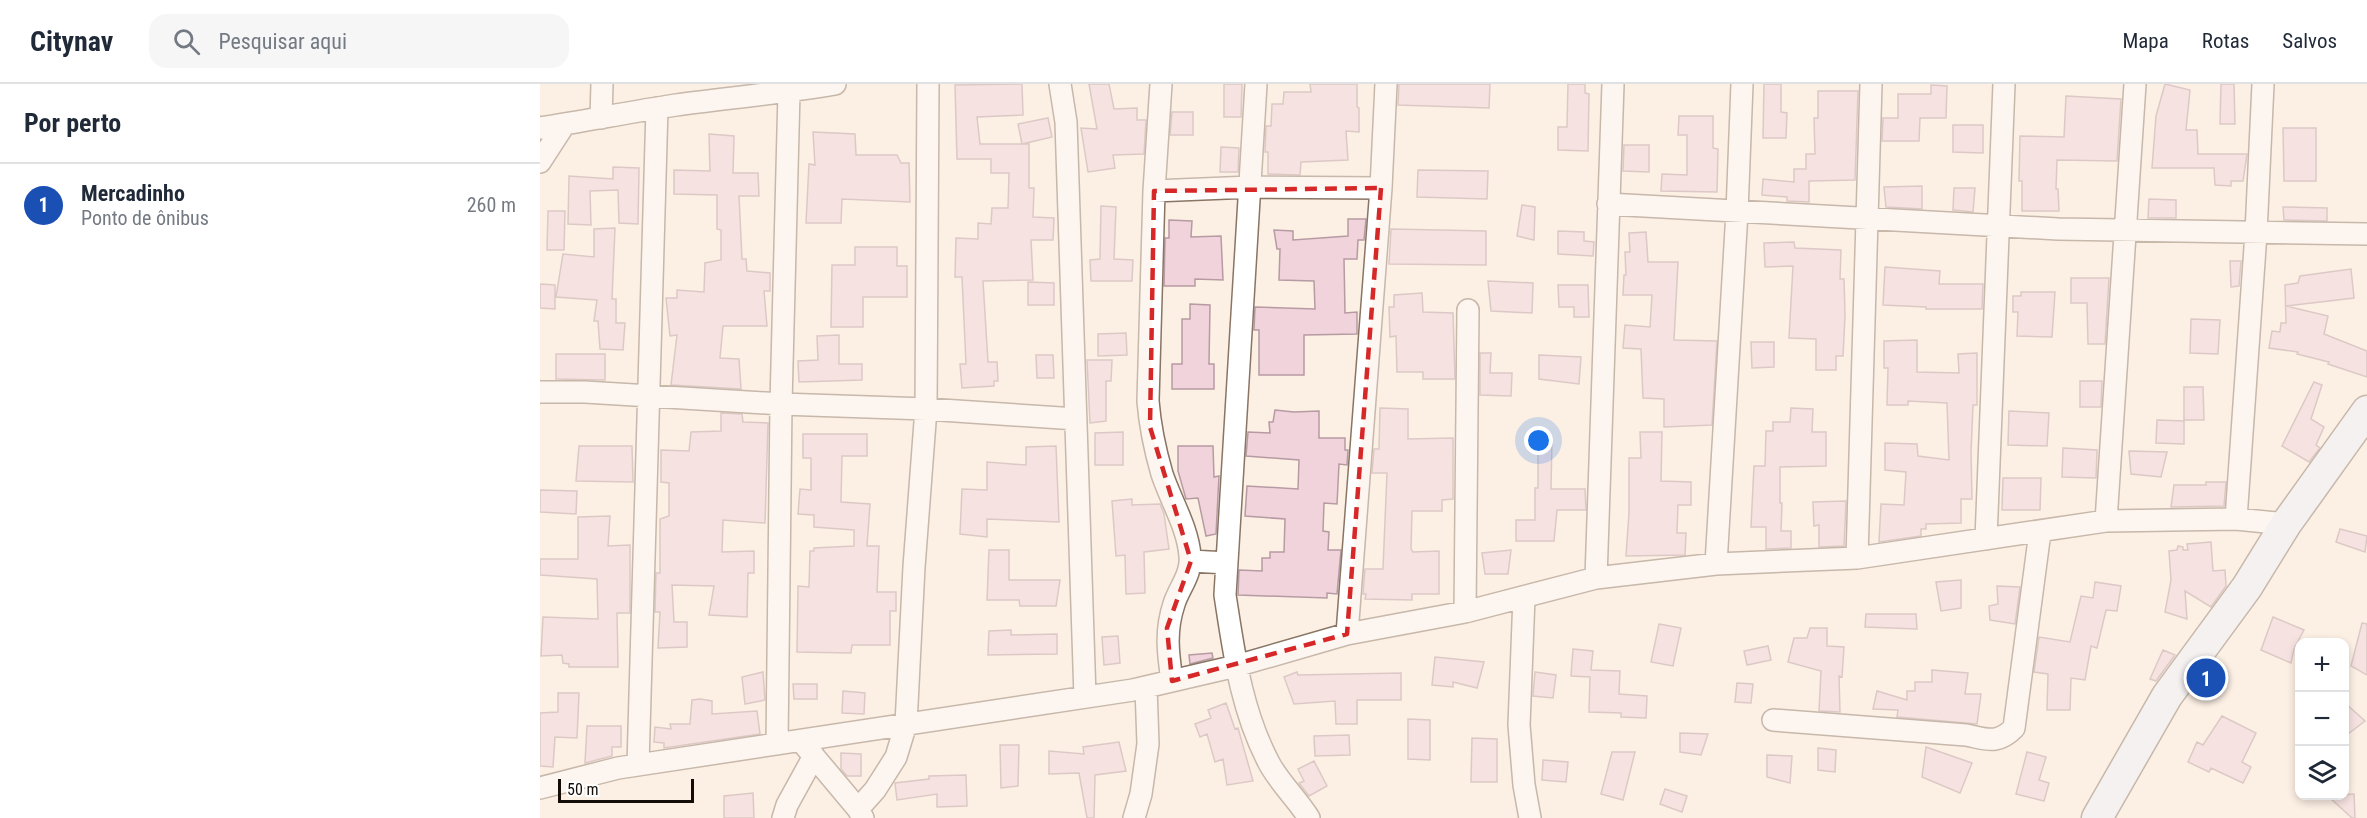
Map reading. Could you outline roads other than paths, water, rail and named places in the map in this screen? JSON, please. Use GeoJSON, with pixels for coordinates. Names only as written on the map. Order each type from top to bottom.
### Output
{"type":"FeatureCollection","features":[{"type":"Feature","properties":{"kind":"street"},"geometry":{"type":"LineString","coordinates":[[601,118],[602,84]]}},
{"type":"Feature","properties":{"kind":"street"},"geometry":{"type":"LineString","coordinates":[[540,129],[747,90],[789,92],[835,84]]}},
{"type":"Feature","properties":{"kind":"street"},"geometry":{"type":"LineString","coordinates":[[807,748],[860,813],[896,757],[906,724],[914,567],[926,409],[928,84]]}},
{"type":"Feature","properties":{"kind":"street"},"geometry":{"type":"LineString","coordinates":[[1060,84],[1066,122],[1085,697]]}},
{"type":"Feature","properties":{"kind":"street"},"geometry":{"type":"LineString","coordinates":[[1161,84],[1154,191],[1148,401],[1150,427],[1162,474],[1190,549],[1191,561],[1167,628],[1172,681]]}},
{"type":"Feature","properties":{"kind":"street"},"geometry":{"type":"LineString","coordinates":[[1256,84],[1226,595],[1236,666],[1249,720],[1270,765],[1309,818]]}},
{"type":"Feature","properties":{"kind":"street"},"geometry":{"type":"LineString","coordinates":[[1347,634],[1381,188],[1386,84]]}},
{"type":"Feature","properties":{"kind":"street"},"geometry":{"type":"LineString","coordinates":[[1596,578],[1613,84]]}},
{"type":"Feature","properties":{"kind":"street"},"geometry":{"type":"LineString","coordinates":[[1716,564],[1737,212],[1742,84]]}},
{"type":"Feature","properties":{"kind":"street"},"geometry":{"type":"LineString","coordinates":[[1857,558],[1870,84]]}},
{"type":"Feature","properties":{"kind":"street"},"geometry":{"type":"LineString","coordinates":[[1986,539],[2004,84]]}},
{"type":"Feature","properties":{"kind":"street"},"geometry":{"type":"LineString","coordinates":[[2106,521],[2135,84]]}},
{"type":"Feature","properties":{"kind":"street"},"geometry":{"type":"LineString","coordinates":[[2236,519],[2256,233],[2263,84]]}},
{"type":"Feature","properties":{"kind":"street"},"geometry":{"type":"LineString","coordinates":[[777,744],[781,404],[789,92]]}},
{"type":"Feature","properties":{"kind":"street"},"geometry":{"type":"LineString","coordinates":[[638,765],[657,108]]}},
{"type":"Feature","properties":{"kind":"street"},"geometry":{"type":"LineString","coordinates":[[540,162],[564,125]]}},
{"type":"Feature","properties":{"kind":"street"},"geometry":{"type":"LineString","coordinates":[[1154,191],[1251,187],[1381,188]]}},
{"type":"Feature","properties":{"kind":"street"},"geometry":{"type":"LineString","coordinates":[[1608,204],[2126,231],[2367,234]]}},
{"type":"Feature","properties":{"kind":"street"},"geometry":{"type":"LineString","coordinates":[[1465,612],[1468,310]]}},
{"type":"Feature","properties":{"kind":"street"},"geometry":{"type":"LineString","coordinates":[[540,392],[926,409],[1076,419]]}},
{"type":"Feature","properties":{"kind":"street"},"geometry":{"type":"LineString","coordinates":[[2097,818],[2167,696],[2247,587],[2286,524],[2367,411]]}},
{"type":"Feature","properties":{"kind":"street"},"geometry":{"type":"LineString","coordinates":[[540,788],[638,765],[777,744],[807,748],[906,724],[1146,687],[1236,666],[1347,634],[1465,612],[1596,578],[1716,564],[1857,558],[2106,521],[2236,519],[2286,524]]}},
{"type":"Feature","properties":{"kind":"street"},"geometry":{"type":"LineString","coordinates":[[1773,720],[1966,735],[1993,740],[2004,738],[2014,728],[2040,532]]}},
{"type":"Feature","properties":{"kind":"street"},"geometry":{"type":"LineString","coordinates":[[1191,561],[1227,563]]}},
{"type":"Feature","properties":{"kind":"street"},"geometry":{"type":"LineString","coordinates":[[1524,597],[1519,725],[1524,785],[1530,818]]}},
{"type":"Feature","properties":{"kind":"street"},"geometry":{"type":"LineString","coordinates":[[1134,818],[1141,794],[1149,744],[1146,687]]}},
{"type":"Feature","properties":{"kind":"street"},"geometry":{"type":"LineString","coordinates":[[783,818],[807,748]]}},
{"type":"Feature","properties":{"kind":"place","name":"Mercadinho"},"geometry":{"type":"Point","coordinates":[2206,678]}}]}
